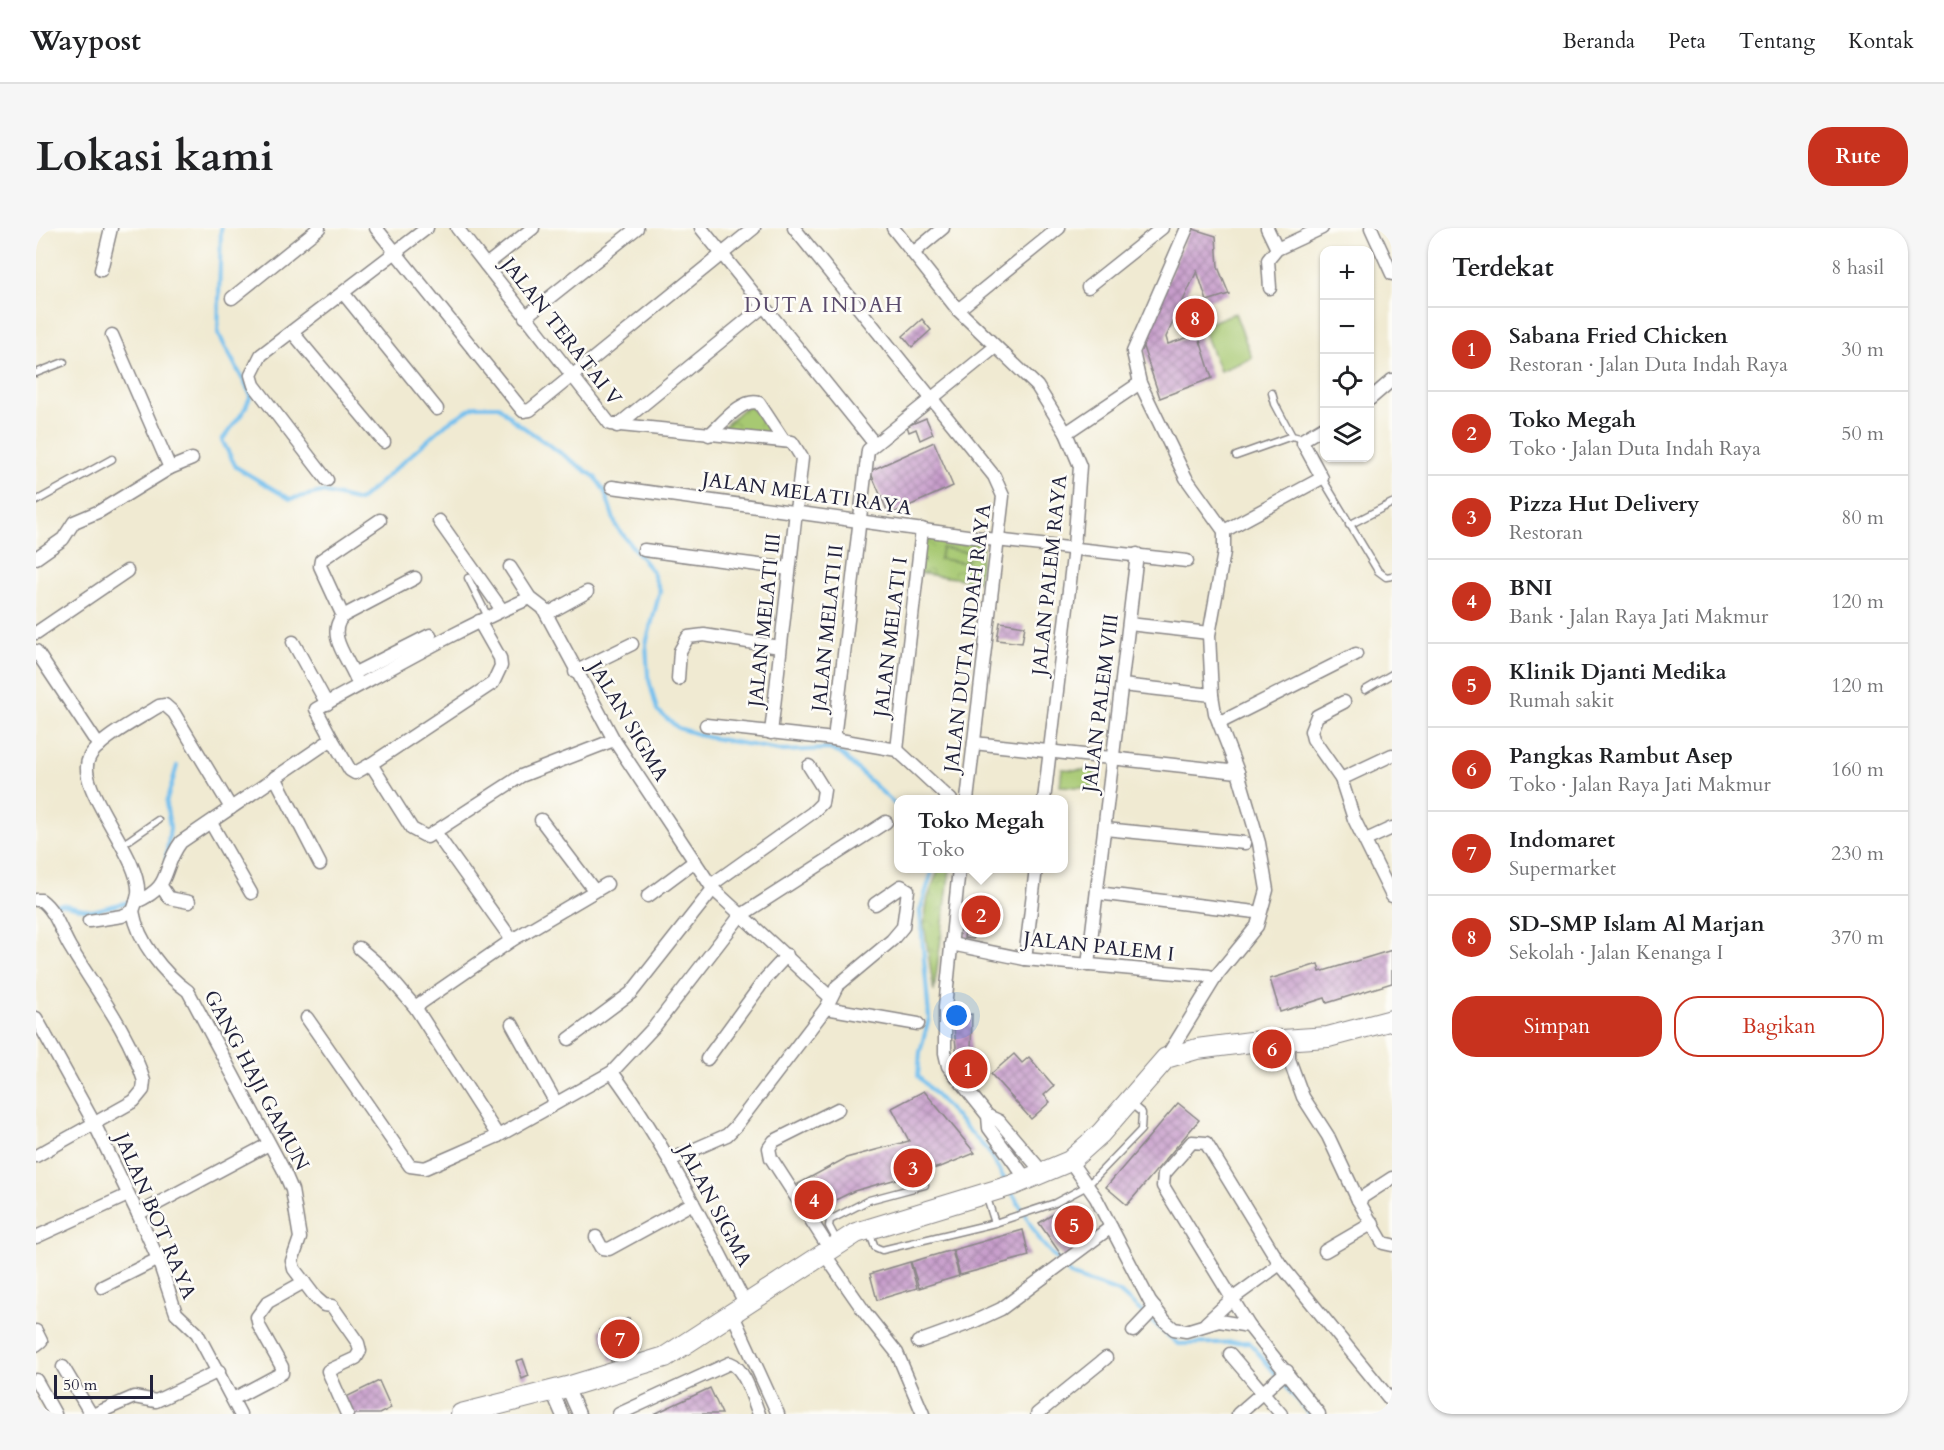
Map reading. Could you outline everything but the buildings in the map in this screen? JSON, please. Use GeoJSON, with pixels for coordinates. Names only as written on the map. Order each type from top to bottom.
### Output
{"type":"FeatureCollection","features":[{"type":"Feature","properties":{"kind":"main road"},"geometry":{"type":"LineString","coordinates":[[461,1414],[560,1389],[664,1357],[830,1248],[868,1228],[1028,1180],[1070,1161],[1088,1147],[1130,1103],[1166,1058],[1197,1049],[1328,1037],[1392,1020]]}},
{"type":"Feature","properties":{"kind":"street"},"geometry":{"type":"LineString","coordinates":[[101,270],[111,228]]}},
{"type":"Feature","properties":{"kind":"street"},"geometry":{"type":"LineString","coordinates":[[232,298],[319,228]]}},
{"type":"Feature","properties":{"kind":"street"},"geometry":{"type":"LineString","coordinates":[[375,228],[522,411],[530,410],[754,228]]}},
{"type":"Feature","properties":{"kind":"street"},"geometry":{"type":"LineString","coordinates":[[327,480],[254,386],[250,375],[261,355],[344,294],[427,228]]}},
{"type":"Feature","properties":{"kind":"street","name":"JALAN TERATAI V"},"geometry":{"type":"LineString","coordinates":[[457,228],[610,424],[617,426]]}},
{"type":"Feature","properties":{"kind":"street"},"geometry":{"type":"LineString","coordinates":[[486,265],[533,228]]}},
{"type":"Feature","properties":{"kind":"street"},"geometry":{"type":"LineString","coordinates":[[525,317],[637,228]]}},
{"type":"Feature","properties":{"kind":"street"},"geometry":{"type":"LineString","coordinates":[[701,228],[874,443],[994,348]]}},
{"type":"Feature","properties":{"kind":"street","name":"JALAN DUTA INDAH RAYA"},"geometry":{"type":"LineString","coordinates":[[794,228],[994,476],[1003,496],[968,795]]}},
{"type":"Feature","properties":{"kind":"street","name":"JALAN PALEM RAYA"},"geometry":{"type":"LineString","coordinates":[[892,228],[958,309],[994,348],[1037,386],[1066,433],[1080,466],[1074,548],[1045,795]]}},
{"type":"Feature","properties":{"kind":"street"},"geometry":{"type":"LineString","coordinates":[[913,253],[943,228]]}},
{"type":"Feature","properties":{"kind":"street"},"geometry":{"type":"LineString","coordinates":[[958,309],[1059,228]]}},
{"type":"Feature","properties":{"kind":"street"},"geometry":{"type":"LineString","coordinates":[[1166,1058],[1217,975],[1257,926],[1267,890],[1263,862],[1238,772],[1212,695],[1208,650],[1209,633],[1224,552],[1224,531],[1186,478],[1140,383],[1133,352],[1187,228]]}},
{"type":"Feature","properties":{"kind":"street"},"geometry":{"type":"LineString","coordinates":[[1267,228],[1277,249]]}},
{"type":"Feature","properties":{"kind":"street"},"geometry":{"type":"LineString","coordinates":[[1270,288],[1268,260],[1277,249],[1323,228]]}},
{"type":"Feature","properties":{"kind":"street"},"geometry":{"type":"LineString","coordinates":[[1371,228],[1392,274]]}},
{"type":"Feature","properties":{"kind":"street"},"geometry":{"type":"LineString","coordinates":[[1088,287],[1156,230]]}},
{"type":"Feature","properties":{"kind":"street"},"geometry":{"type":"LineString","coordinates":[[344,294],[437,410]]}},
{"type":"Feature","properties":{"kind":"street"},"geometry":{"type":"LineString","coordinates":[[617,426],[764,306]]}},
{"type":"Feature","properties":{"kind":"street"},"geometry":{"type":"LineString","coordinates":[[293,333],[384,442]]}},
{"type":"Feature","properties":{"kind":"street"},"geometry":{"type":"LineString","coordinates":[[112,335],[170,468]]}},
{"type":"Feature","properties":{"kind":"street"},"geometry":{"type":"LineString","coordinates":[[1374,396],[1392,380]]}},
{"type":"Feature","properties":{"kind":"street"},"geometry":{"type":"LineString","coordinates":[[1066,433],[1140,383]]}},
{"type":"Feature","properties":{"kind":"street"},"geometry":{"type":"LineString","coordinates":[[709,435],[746,403],[754,401],[759,403],[784,441]]}},
{"type":"Feature","properties":{"kind":"street"},"geometry":{"type":"LineString","coordinates":[[617,426],[784,441]]}},
{"type":"Feature","properties":{"kind":"street"},"geometry":{"type":"LineString","coordinates":[[1224,531],[1322,478],[1298,437],[1320,429]]}},
{"type":"Feature","properties":{"kind":"street","name":"JALAN MELATI III"},"geometry":{"type":"LineString","coordinates":[[771,733],[802,458],[792,442],[784,441]]}},
{"type":"Feature","properties":{"kind":"street","name":"JALAN MELATI II"},"geometry":{"type":"LineString","coordinates":[[834,739],[868,450],[874,443]]}},
{"type":"Feature","properties":{"kind":"street"},"geometry":{"type":"LineString","coordinates":[[36,558],[63,539],[74,522],[100,511],[170,468],[192,459]]}},
{"type":"Feature","properties":{"kind":"street","name":"JALAN MELATI RAYA"},"geometry":{"type":"LineString","coordinates":[[612,486],[796,511],[860,515],[922,529],[996,540],[1187,561]]}},
{"type":"Feature","properties":{"kind":"street"},"geometry":{"type":"LineString","coordinates":[[343,616],[320,566],[321,560],[380,520]]}},
{"type":"Feature","properties":{"kind":"street"},"geometry":{"type":"LineString","coordinates":[[430,635],[358,678],[327,704],[316,709],[332,739],[355,773],[493,683],[501,666],[490,616],[439,521]]}},
{"type":"Feature","properties":{"kind":"street","name":"JALAN MELATI I"},"geometry":{"type":"LineString","coordinates":[[897,750],[922,529]]}},
{"type":"Feature","properties":{"kind":"street"},"geometry":{"type":"LineString","coordinates":[[644,550],[789,569]]}},
{"type":"Feature","properties":{"kind":"street","name":"JALAN PALEM VIII"},"geometry":{"type":"LineString","coordinates":[[1088,965],[1137,554]]}},
{"type":"Feature","properties":{"kind":"street","name":"JALAN SIGMA"},"geometry":{"type":"LineString","coordinates":[[510,567],[530,598],[537,601],[547,614],[575,672],[614,740],[712,887],[740,916],[787,955],[828,1003]]}},
{"type":"Feature","properties":{"kind":"street"},"geometry":{"type":"LineString","coordinates":[[36,633],[127,571]]}},
{"type":"Feature","properties":{"kind":"street"},"geometry":{"type":"LineString","coordinates":[[358,678],[335,633],[336,624],[343,616],[415,578]]}},
{"type":"Feature","properties":{"kind":"street"},"geometry":{"type":"LineString","coordinates":[[547,614],[587,592]]}},
{"type":"Feature","properties":{"kind":"street"},"geometry":{"type":"LineString","coordinates":[[358,678],[530,598]]}},
{"type":"Feature","properties":{"kind":"street"},"geometry":{"type":"LineString","coordinates":[[1129,624],[1209,633]]}},
{"type":"Feature","properties":{"kind":"street"},"geometry":{"type":"LineString","coordinates":[[678,679],[680,651],[688,637],[704,634],[780,647]]}},
{"type":"Feature","properties":{"kind":"street"},"geometry":{"type":"LineString","coordinates":[[293,642],[327,704]]}},
{"type":"Feature","properties":{"kind":"street"},"geometry":{"type":"LineString","coordinates":[[575,672],[632,644]]}},
{"type":"Feature","properties":{"kind":"street"},"geometry":{"type":"LineString","coordinates":[[36,651],[99,746],[159,706],[169,708],[231,808]]}},
{"type":"Feature","properties":{"kind":"street"},"geometry":{"type":"LineString","coordinates":[[1222,721],[1356,654]]}},
{"type":"Feature","properties":{"kind":"street"},"geometry":{"type":"LineString","coordinates":[[1122,685],[1212,695]]}},
{"type":"Feature","properties":{"kind":"street"},"geometry":{"type":"LineString","coordinates":[[1344,702],[1317,716],[1311,730],[1313,739],[1341,779],[1354,819],[1392,896]]}},
{"type":"Feature","properties":{"kind":"street"},"geometry":{"type":"LineString","coordinates":[[706,725],[834,739],[897,750],[946,795]]}},
{"type":"Feature","properties":{"kind":"street"},"geometry":{"type":"LineString","coordinates":[[88,921],[122,916],[150,897],[166,880],[172,854],[181,842],[332,739]]}},
{"type":"Feature","properties":{"kind":"street"},"geometry":{"type":"LineString","coordinates":[[371,764],[412,829],[427,837],[521,776],[614,740]]}},
{"type":"Feature","properties":{"kind":"street"},"geometry":{"type":"LineString","coordinates":[[974,743],[1238,772]]}},
{"type":"Feature","properties":{"kind":"street","name":"GANG HAJI GAMUN"},"geometry":{"type":"LineString","coordinates":[[99,746],[88,758],[87,775],[122,845],[138,887],[134,907],[143,938],[174,981],[188,991],[284,1168],[292,1190],[300,1238],[292,1261],[316,1298],[324,1305],[332,1306],[358,1343],[360,1351],[356,1358],[328,1371],[347,1414]]}},
{"type":"Feature","properties":{"kind":"street"},"geometry":{"type":"LineString","coordinates":[[1341,779],[1392,755]]}},
{"type":"Feature","properties":{"kind":"street"},"geometry":{"type":"LineString","coordinates":[[568,1039],[631,993],[712,887],[822,803],[824,790],[809,766]]}},
{"type":"Feature","properties":{"kind":"street"},"geometry":{"type":"LineString","coordinates":[[275,777],[320,864]]}},
{"type":"Feature","properties":{"kind":"street"},"geometry":{"type":"LineString","coordinates":[[541,820],[594,890]]}},
{"type":"Feature","properties":{"kind":"street"},"geometry":{"type":"LineString","coordinates":[[307,1018],[402,1156],[410,1166],[425,1168],[498,1136],[612,1072],[656,1026],[740,916],[886,822]]}},
{"type":"Feature","properties":{"kind":"street"},"geometry":{"type":"LineString","coordinates":[[211,823],[251,893]]}},
{"type":"Feature","properties":{"kind":"street"},"geometry":{"type":"LineString","coordinates":[[1366,840],[1392,828]]}},
{"type":"Feature","properties":{"kind":"street"},"geometry":{"type":"LineString","coordinates":[[1105,829],[1245,843]]}},
{"type":"Feature","properties":{"kind":"street"},"geometry":{"type":"LineString","coordinates":[[435,832],[512,940]]}},
{"type":"Feature","properties":{"kind":"street"},"geometry":{"type":"LineString","coordinates":[[648,896],[695,861]]}},
{"type":"Feature","properties":{"kind":"street"},"geometry":{"type":"LineString","coordinates":[[958,873],[951,944],[945,1053],[948,1066],[988,1116],[999,1121],[1028,1180]]}},
{"type":"Feature","properties":{"kind":"street"},"geometry":{"type":"LineString","coordinates":[[1025,959],[1035,873]]}},
{"type":"Feature","properties":{"kind":"street"},"geometry":{"type":"LineString","coordinates":[[415,1007],[512,940],[607,884]]}},
{"type":"Feature","properties":{"kind":"street"},"geometry":{"type":"LineString","coordinates":[[161,886],[169,898],[189,902]]}},
{"type":"Feature","properties":{"kind":"street"},"geometry":{"type":"LineString","coordinates":[[670,1160],[727,1135],[828,1003],[837,986],[903,927],[908,890],[901,886],[875,904]]}},
{"type":"Feature","properties":{"kind":"street"},"geometry":{"type":"LineString","coordinates":[[1097,893],[1255,912]]}},
{"type":"Feature","properties":{"kind":"street"},"geometry":{"type":"LineString","coordinates":[[36,1156],[134,1101],[143,1090],[144,1081],[113,1016],[44,904]]}},
{"type":"Feature","properties":{"kind":"street","name":"JALAN PALEM I"},"geometry":{"type":"LineString","coordinates":[[951,944],[1025,959],[1209,976]]}},
{"type":"Feature","properties":{"kind":"street"},"geometry":{"type":"LineString","coordinates":[[359,948],[379,965],[415,1007],[498,1136]]}},
{"type":"Feature","properties":{"kind":"street"},"geometry":{"type":"LineString","coordinates":[[707,1059],[766,978],[787,955]]}},
{"type":"Feature","properties":{"kind":"street"},"geometry":{"type":"LineString","coordinates":[[828,1003],[913,1023]]}},
{"type":"Feature","properties":{"kind":"street","name":"JALAN BOT RAYA"},"geometry":{"type":"LineString","coordinates":[[36,1018],[94,1123],[138,1214],[158,1259],[176,1313],[185,1325],[197,1334],[219,1371],[240,1414]]}},
{"type":"Feature","properties":{"kind":"street"},"geometry":{"type":"LineString","coordinates":[[512,1024],[556,1103]]}},
{"type":"Feature","properties":{"kind":"street"},"geometry":{"type":"LineString","coordinates":[[1289,1039],[1289,1059],[1303,1097],[1328,1136],[1358,1200],[1383,1243],[1392,1246]]}},
{"type":"Feature","properties":{"kind":"street","name":"JALAN SIGMA"},"geometry":{"type":"LineString","coordinates":[[612,1072],[639,1108],[693,1203],[739,1309],[778,1414]]}},
{"type":"Feature","properties":{"kind":"street"},"geometry":{"type":"LineString","coordinates":[[838,1109],[774,1141],[768,1148],[771,1158],[830,1248],[866,1314],[897,1353],[923,1414]]}},
{"type":"Feature","properties":{"kind":"street"},"geometry":{"type":"LineString","coordinates":[[988,1116],[989,1128],[1028,1180]]}},
{"type":"Feature","properties":{"kind":"street"},"geometry":{"type":"LineString","coordinates":[[1319,1414],[1249,1326],[1163,1186],[1164,1174],[1192,1142],[1206,1143],[1280,1264],[1392,1402]]}},
{"type":"Feature","properties":{"kind":"street"},"geometry":{"type":"LineString","coordinates":[[138,1214],[269,1144]]}},
{"type":"Feature","properties":{"kind":"street"},"geometry":{"type":"LineString","coordinates":[[1070,1161],[1111,1227],[1153,1310],[1174,1329],[1186,1330],[1228,1321],[1249,1326]]}},
{"type":"Feature","properties":{"kind":"street"},"geometry":{"type":"LineString","coordinates":[[1358,1200],[1392,1178]]}},
{"type":"Feature","properties":{"kind":"street"},"geometry":{"type":"LineString","coordinates":[[36,1237],[128,1196]]}},
{"type":"Feature","properties":{"kind":"street"},"geometry":{"type":"LineString","coordinates":[[596,1237],[602,1248],[609,1249],[693,1203]]}},
{"type":"Feature","properties":{"kind":"street"},"geometry":{"type":"LineString","coordinates":[[1325,1251],[1373,1223]]}},
{"type":"Feature","properties":{"kind":"street"},"geometry":{"type":"LineString","coordinates":[[918,1342],[1001,1309],[1111,1227]]}},
{"type":"Feature","properties":{"kind":"street"},"geometry":{"type":"LineString","coordinates":[[102,1287],[158,1259]]}},
{"type":"Feature","properties":{"kind":"street"},"geometry":{"type":"LineString","coordinates":[[1203,1327],[1232,1299],[1280,1264]]}},
{"type":"Feature","properties":{"kind":"street"},"geometry":{"type":"LineString","coordinates":[[233,1399],[282,1373],[282,1367],[259,1326],[257,1317],[268,1302],[304,1282]]}},
{"type":"Feature","properties":{"kind":"street"},"geometry":{"type":"LineString","coordinates":[[1136,1328],[1153,1310]]}},
{"type":"Feature","properties":{"kind":"street"},"geometry":{"type":"LineString","coordinates":[[36,1330],[41,1341],[36,1345]]}},
{"type":"Feature","properties":{"kind":"street"},"geometry":{"type":"LineString","coordinates":[[1230,1354],[1267,1390],[1281,1414]]}},
{"type":"Feature","properties":{"kind":"street"},"geometry":{"type":"LineString","coordinates":[[1037,1414],[1106,1358]]}},
{"type":"Feature","properties":{"kind":"street"},"geometry":{"type":"LineString","coordinates":[[619,1414],[730,1363],[735,1364],[759,1414]]}},
{"type":"Feature","properties":{"kind":"street"},"geometry":{"type":"LineString","coordinates":[[63,1367],[93,1414],[134,1397],[156,1401],[219,1371]]}},
{"type":"Feature","properties":{"kind":"street"},"geometry":{"type":"LineString","coordinates":[[1238,1414],[1285,1373]]}},
{"type":"Feature","properties":{"kind":"street"},"geometry":{"type":"LineString","coordinates":[[36,1380],[55,1414]]}},
{"type":"Feature","properties":{"kind":"street"},"geometry":{"type":"LineString","coordinates":[[560,1389],[562,1414]]}},
{"type":"Feature","properties":{"kind":"street"},"geometry":{"type":"LineString","coordinates":[[560,1389],[579,1414]]}},
{"type":"Feature","properties":{"kind":"lane"},"geometry":{"type":"LineString","coordinates":[[36,373],[64,362]]}},
{"type":"Feature","properties":{"kind":"lane"},"geometry":{"type":"LineString","coordinates":[[1236,456],[1298,437],[1275,404],[1272,393]]}},
{"type":"Feature","properties":{"kind":"lane"},"geometry":{"type":"LineString","coordinates":[[36,501],[112,459]]}},
{"type":"Feature","properties":{"kind":"lane"},"geometry":{"type":"LineString","coordinates":[[1322,478],[1378,571],[1386,577],[1392,576]]}},
{"type":"Feature","properties":{"kind":"lane"},"geometry":{"type":"LineString","coordinates":[[1349,525],[1392,503]]}},
{"type":"Feature","properties":{"kind":"lane"},"geometry":{"type":"LineString","coordinates":[[468,578],[486,613],[490,616]]}},
{"type":"Feature","properties":{"kind":"lane"},"geometry":{"type":"LineString","coordinates":[[1365,690],[1392,674]]}},
{"type":"Feature","properties":{"kind":"lane"},"geometry":{"type":"LineString","coordinates":[[122,845],[158,820]]}},
{"type":"Feature","properties":{"kind":"lane"},"geometry":{"type":"LineString","coordinates":[[868,1228],[875,1247],[882,1250],[995,1223],[1055,1203],[1087,1186],[1141,1130],[1142,1113],[1130,1103]]}},
{"type":"Feature","properties":{"kind":"lane"},"geometry":{"type":"LineString","coordinates":[[830,1248],[830,1220],[869,1200],[925,1185]]}},
{"type":"Feature","properties":{"kind":"lane"},"geometry":{"type":"LineString","coordinates":[[990,1192],[995,1223]]}},
{"type":"Feature","properties":{"kind":"green space"},"geometry":{"type":"Polygon","coordinates":[[[1235,313],[1252,358],[1220,371],[1202,326],[1235,313]]]}},
{"type":"Feature","properties":{"kind":"green space"},"geometry":{"type":"Polygon","coordinates":[[[753,404],[779,437],[718,432],[746,406],[753,404]]]}},
{"type":"Feature","properties":{"kind":"green space"},"geometry":{"type":"Polygon","coordinates":[[[922,536],[983,544],[978,581],[917,573],[922,536]]]}},
{"type":"Feature","properties":{"kind":"green space"},"geometry":{"type":"Polygon","coordinates":[[[942,548],[968,552],[966,563],[940,559],[942,548]]]}},
{"type":"Feature","properties":{"kind":"green space"},"geometry":{"type":"Polygon","coordinates":[[[1062,769],[1096,771],[1095,788],[1060,786],[1062,769]]]}},
{"type":"Feature","properties":{"kind":"green space"},"geometry":{"type":"Polygon","coordinates":[[[937,873],[949,873],[934,992],[924,924],[928,898],[937,873]]]}},
{"type":"Feature","properties":{"kind":"waterway"},"geometry":{"type":"LineString","coordinates":[[221,228],[218,333],[251,395],[244,411],[222,440],[236,467],[290,499],[322,492],[359,501],[447,423],[475,406],[499,406],[513,420],[595,477],[605,492],[616,526],[652,571],[660,591],[646,644],[648,676],[657,710],[678,728],[707,737],[784,751],[829,749],[841,754],[894,803]]}},
{"type":"Feature","properties":{"kind":"waterway"},"geometry":{"type":"LineString","coordinates":[[166,860],[170,827],[166,803],[177,766]]}},
{"type":"Feature","properties":{"kind":"waterway"},"geometry":{"type":"LineString","coordinates":[[931,873],[920,911],[929,1018],[920,1052],[918,1076],[988,1151],[1006,1182]]}},
{"type":"Feature","properties":{"kind":"waterway"},"geometry":{"type":"LineString","coordinates":[[52,905],[62,904],[92,911],[132,901]]}},
{"type":"Feature","properties":{"kind":"waterway"},"geometry":{"type":"LineString","coordinates":[[1011,1191],[1041,1242],[1072,1276],[1119,1292],[1178,1344],[1249,1342],[1309,1414]]}},
{"type":"Feature","properties":{"kind":"place","name":"SD-SMP Islam Al Marjan"},"geometry":{"type":"Point","coordinates":[1195,318]}},
{"type":"Feature","properties":{"kind":"place","name":"Toko Megah"},"geometry":{"type":"Point","coordinates":[981,915]}},
{"type":"Feature","properties":{"kind":"place","name":"Pangkas Rambut Asep"},"geometry":{"type":"Point","coordinates":[1272,1049]}},
{"type":"Feature","properties":{"kind":"place","name":"Sabana Fried Chicken"},"geometry":{"type":"Point","coordinates":[968,1069]}},
{"type":"Feature","properties":{"kind":"place","name":"Pizza Hut Delivery"},"geometry":{"type":"Point","coordinates":[913,1168]}},
{"type":"Feature","properties":{"kind":"place","name":"BNI"},"geometry":{"type":"Point","coordinates":[814,1200]}},
{"type":"Feature","properties":{"kind":"place","name":"Klinik Djanti Medika"},"geometry":{"type":"Point","coordinates":[1074,1225]}},
{"type":"Feature","properties":{"kind":"place","name":"Indomaret"},"geometry":{"type":"Point","coordinates":[620,1339]}},
{"type":"Feature","properties":{"kind":"district","name":"DUTA INDAH"},"geometry":{"type":"Point","coordinates":[824,305]}}]}
